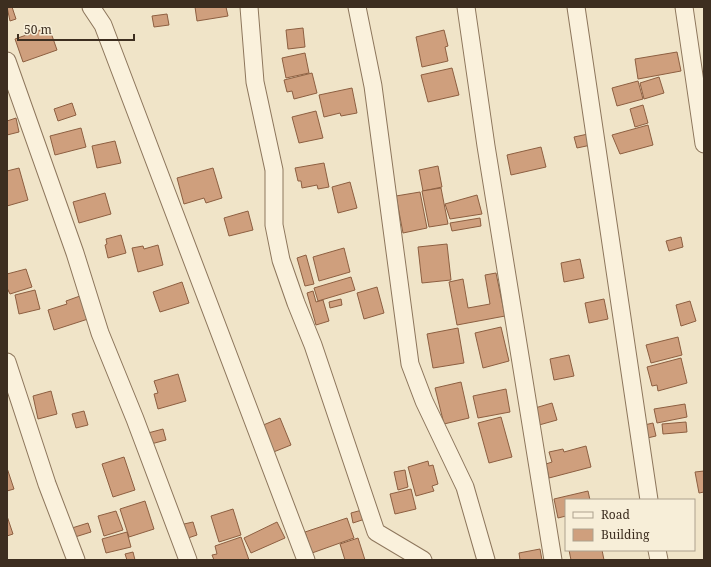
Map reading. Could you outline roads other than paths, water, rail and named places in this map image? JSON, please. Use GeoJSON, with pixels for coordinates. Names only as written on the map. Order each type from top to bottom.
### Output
{"type":"FeatureCollection","features":[{"type":"Feature","properties":{"kind":"street"},"geometry":{"type":"LineString","coordinates":[[91,7],[103,25],[306,560]]}},
{"type":"Feature","properties":{"kind":"street"},"geometry":{"type":"LineString","coordinates":[[249,7],[255,82],[274,170],[274,225],[282,260],[296,303],[313,345],[376,532],[423,560]]}},
{"type":"Feature","properties":{"kind":"street"},"geometry":{"type":"LineString","coordinates":[[357,7],[373,86],[410,364],[424,401],[465,487],[486,560]]}},
{"type":"Feature","properties":{"kind":"street"},"geometry":{"type":"LineString","coordinates":[[466,7],[486,146],[553,560]]}},
{"type":"Feature","properties":{"kind":"street"},"geometry":{"type":"LineString","coordinates":[[576,7],[649,499]]}},
{"type":"Feature","properties":{"kind":"street"},"geometry":{"type":"LineString","coordinates":[[684,7],[704,144]]}},
{"type":"Feature","properties":{"kind":"street"},"geometry":{"type":"LineString","coordinates":[[7,61],[75,253],[100,333],[135,419],[188,560]]}},
{"type":"Feature","properties":{"kind":"street"},"geometry":{"type":"LineString","coordinates":[[7,362],[47,484],[76,560]]}}]}
